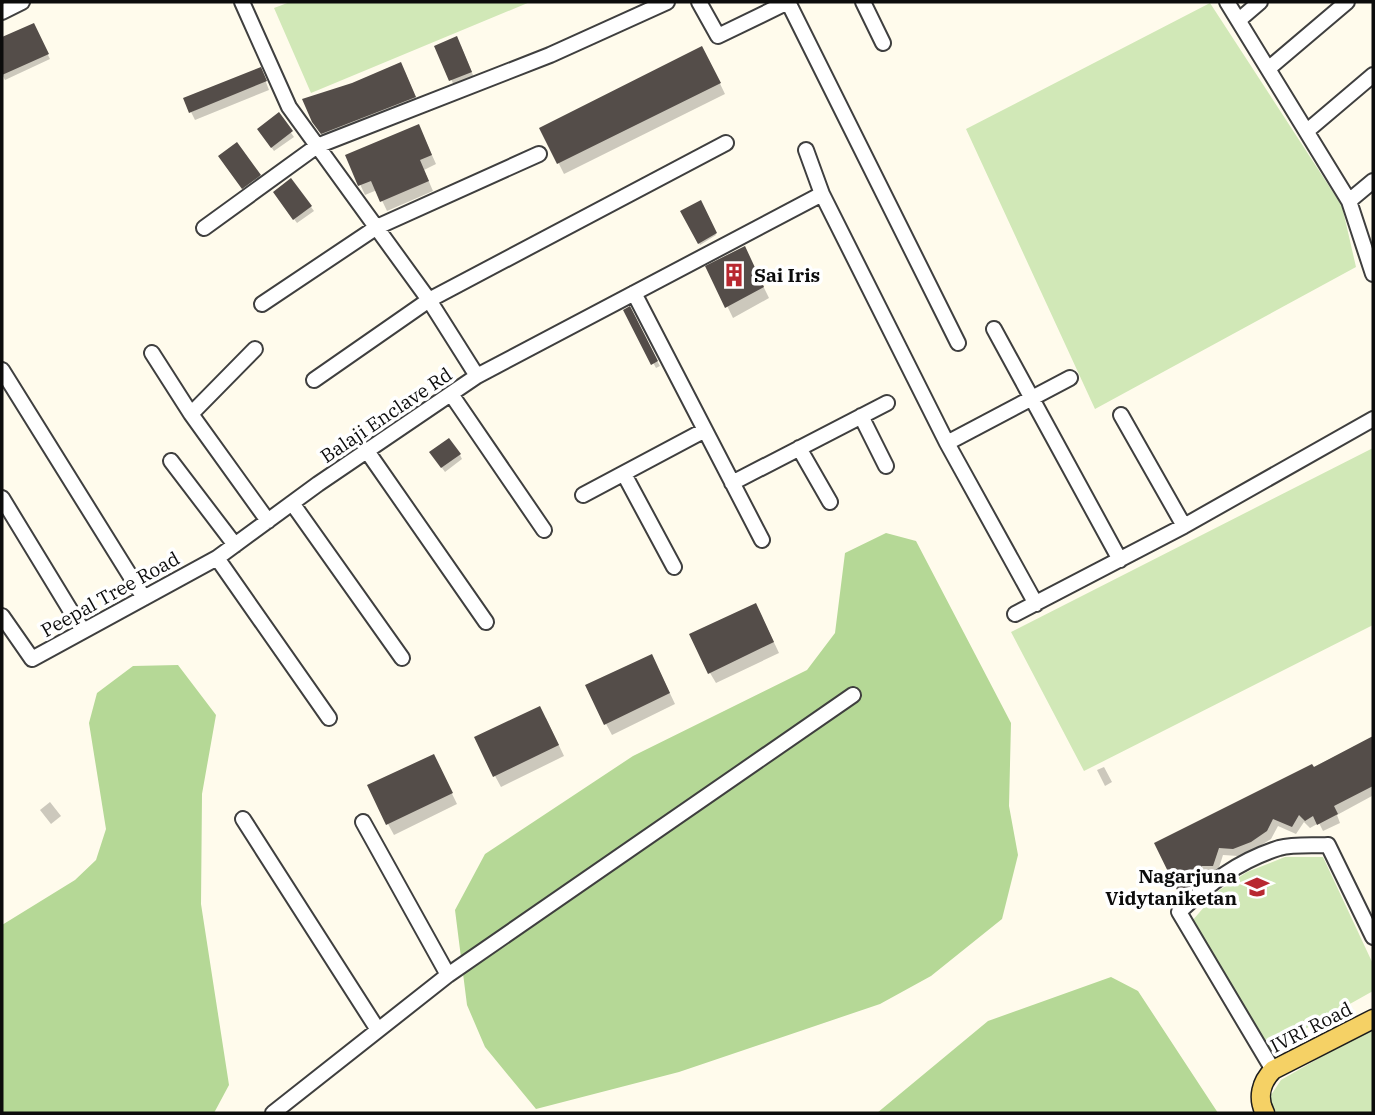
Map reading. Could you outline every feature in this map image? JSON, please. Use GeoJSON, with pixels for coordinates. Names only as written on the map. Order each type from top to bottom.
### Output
{"type":"FeatureCollection","features":[{"type":"Feature","properties":{"kind":"main road","name":"IVRI Road"},"geometry":{"type":"LineString","coordinates":[[1265,1113],[1260,1092],[1265,1079],[1273,1070],[1373,1019]]}},
{"type":"Feature","properties":{"kind":"street"},"geometry":{"type":"LineString","coordinates":[[2,12],[22,2]]}},
{"type":"Feature","properties":{"kind":"street","name":"Balaji Enclave Rd"},"geometry":{"type":"LineString","coordinates":[[217,558],[477,376],[429,300],[289,107],[242,2]]}},
{"type":"Feature","properties":{"kind":"street"},"geometry":{"type":"LineString","coordinates":[[204,228],[317,146],[550,55],[667,2]]}},
{"type":"Feature","properties":{"kind":"street"},"geometry":{"type":"LineString","coordinates":[[699,2],[718,36],[788,2],[958,342]]}},
{"type":"Feature","properties":{"kind":"street"},"geometry":{"type":"LineString","coordinates":[[863,2],[883,43]]}},
{"type":"Feature","properties":{"kind":"street"},"geometry":{"type":"LineString","coordinates":[[1227,2],[1349,201],[1373,274]]}},
{"type":"Feature","properties":{"kind":"street"},"geometry":{"type":"LineString","coordinates":[[1238,20],[1260,2]]}},
{"type":"Feature","properties":{"kind":"street"},"geometry":{"type":"LineString","coordinates":[[1268,69],[1347,2]]}},
{"type":"Feature","properties":{"kind":"street"},"geometry":{"type":"LineString","coordinates":[[1307,131],[1373,75]]}},
{"type":"Feature","properties":{"kind":"street"},"geometry":{"type":"LineString","coordinates":[[314,380],[429,300],[726,143]]}},
{"type":"Feature","properties":{"kind":"street"},"geometry":{"type":"LineString","coordinates":[[806,150],[822,194],[947,443],[1035,604]]}},
{"type":"Feature","properties":{"kind":"street"},"geometry":{"type":"LineString","coordinates":[[262,303],[377,228],[539,154]]}},
{"type":"Feature","properties":{"kind":"street"},"geometry":{"type":"LineString","coordinates":[[1349,201],[1373,181]]}},
{"type":"Feature","properties":{"kind":"street"},"geometry":{"type":"LineString","coordinates":[[477,376],[822,194]]}},
{"type":"Feature","properties":{"kind":"street"},"geometry":{"type":"LineString","coordinates":[[634,293],[762,540]]}},
{"type":"Feature","properties":{"kind":"street"},"geometry":{"type":"LineString","coordinates":[[995,329],[1119,560]]}},
{"type":"Feature","properties":{"kind":"street"},"geometry":{"type":"LineString","coordinates":[[191,414],[255,349]]}},
{"type":"Feature","properties":{"kind":"street"},"geometry":{"type":"LineString","coordinates":[[152,353],[191,414],[268,520]]}},
{"type":"Feature","properties":{"kind":"street"},"geometry":{"type":"LineString","coordinates":[[2,370],[144,598]]}},
{"type":"Feature","properties":{"kind":"street"},"geometry":{"type":"LineString","coordinates":[[947,443],[1070,378]]}},
{"type":"Feature","properties":{"kind":"street"},"geometry":{"type":"LineString","coordinates":[[451,394],[544,530]]}},
{"type":"Feature","properties":{"kind":"street"},"geometry":{"type":"LineString","coordinates":[[732,483],[887,403]]}},
{"type":"Feature","properties":{"kind":"street"},"geometry":{"type":"LineString","coordinates":[[1121,415],[1184,526]]}},
{"type":"Feature","properties":{"kind":"street"},"geometry":{"type":"LineString","coordinates":[[861,416],[887,466]]}},
{"type":"Feature","properties":{"kind":"street"},"geometry":{"type":"LineString","coordinates":[[1015,614],[1184,526],[1373,419]]}},
{"type":"Feature","properties":{"kind":"street"},"geometry":{"type":"LineString","coordinates":[[583,495],[705,430]]}},
{"type":"Feature","properties":{"kind":"street"},"geometry":{"type":"LineString","coordinates":[[799,448],[830,502]]}},
{"type":"Feature","properties":{"kind":"street"},"geometry":{"type":"LineString","coordinates":[[367,451],[486,622]]}},
{"type":"Feature","properties":{"kind":"street"},"geometry":{"type":"LineString","coordinates":[[171,461],[235,545]]}},
{"type":"Feature","properties":{"kind":"street"},"geometry":{"type":"LineString","coordinates":[[624,474],[674,567]]}},
{"type":"Feature","properties":{"kind":"street"},"geometry":{"type":"LineString","coordinates":[[2,498],[83,631]]}},
{"type":"Feature","properties":{"kind":"street"},"geometry":{"type":"LineString","coordinates":[[292,503],[402,658]]}},
{"type":"Feature","properties":{"kind":"street"},"geometry":{"type":"LineString","coordinates":[[217,558],[329,718]]}},
{"type":"Feature","properties":{"kind":"street","name":"Peepal Tree Road"},"geometry":{"type":"LineString","coordinates":[[2,616],[32,659],[217,558]]}},
{"type":"Feature","properties":{"kind":"street"},"geometry":{"type":"LineString","coordinates":[[273,1113],[448,975],[853,695]]}},
{"type":"Feature","properties":{"kind":"street"},"geometry":{"type":"LineString","coordinates":[[243,819],[378,1031]]}},
{"type":"Feature","properties":{"kind":"street"},"geometry":{"type":"LineString","coordinates":[[363,822],[448,975]]}},
{"type":"Feature","properties":{"kind":"street"},"geometry":{"type":"LineString","coordinates":[[1273,1070],[1180,912],[1212,881],[1244,863],[1281,847],[1328,845],[1373,937]]}},
{"type":"Feature","properties":{"kind":"green space"},"geometry":{"type":"Polygon","coordinates":[[[290,2],[530,2],[311,93],[274,8],[290,2]]]}},
{"type":"Feature","properties":{"kind":"green space"},"geometry":{"type":"Polygon","coordinates":[[[1210,3],[1342,206],[1356,267],[1095,409],[966,129],[1210,3]]]}},
{"type":"Feature","properties":{"kind":"green space"},"geometry":{"type":"Polygon","coordinates":[[[1373,448],[1373,625],[1084,771],[1011,632],[1373,448]]]}},
{"type":"Feature","properties":{"kind":"green space"},"geometry":{"type":"Polygon","coordinates":[[[886,533],[916,541],[1011,723],[1009,806],[1018,855],[1002,919],[931,976],[880,1004],[679,1072],[536,1109],[485,1047],[467,1005],[455,910],[485,854],[633,756],[807,670],[835,633],[845,553],[886,533]]]}},
{"type":"Feature","properties":{"kind":"green space"},"geometry":{"type":"Polygon","coordinates":[[[178,665],[216,715],[202,794],[201,904],[229,1085],[214,1113],[2,1113],[2,925],[75,880],[96,860],[106,829],[89,723],[97,693],[133,666],[178,665]]]}},
{"type":"Feature","properties":{"kind":"green space"},"geometry":{"type":"Polygon","coordinates":[[[1285,857],[1323,857],[1373,964],[1373,991],[1266,1051],[1192,921],[1218,891],[1247,872],[1285,857]]]}},
{"type":"Feature","properties":{"kind":"green space"},"geometry":{"type":"Polygon","coordinates":[[[1111,977],[1138,991],[1218,1113],[877,1113],[988,1021],[1111,977]]]}},
{"type":"Feature","properties":{"kind":"green space"},"geometry":{"type":"Polygon","coordinates":[[[1373,1027],[1373,1113],[1274,1113],[1269,1104],[1271,1095],[1281,1080],[1373,1027]]]}},
{"type":"Feature","properties":{"kind":"building"},"geometry":{"type":"Polygon","coordinates":[[[34,23],[49,54],[2,75],[2,37],[34,23]]]}},
{"type":"Feature","properties":{"kind":"building"},"geometry":{"type":"Polygon","coordinates":[[[457,36],[472,72],[449,81],[434,46],[457,36]]]}},
{"type":"Feature","properties":{"kind":"building"},"geometry":{"type":"Polygon","coordinates":[[[702,46],[721,83],[557,164],[539,128],[702,46]]]}},
{"type":"Feature","properties":{"kind":"building"},"geometry":{"type":"Polygon","coordinates":[[[401,62],[416,97],[321,134],[312,122],[302,99],[352,83],[401,62]]]}},
{"type":"Feature","properties":{"kind":"building"},"geometry":{"type":"Polygon","coordinates":[[[261,67],[267,81],[189,113],[183,98],[261,67]]]}},
{"type":"Feature","properties":{"kind":"building"},"geometry":{"type":"Polygon","coordinates":[[[279,112],[293,131],[271,148],[257,129],[279,112]]]}},
{"type":"Feature","properties":{"kind":"building"},"geometry":{"type":"Polygon","coordinates":[[[419,124],[432,155],[420,160],[429,181],[380,202],[371,181],[358,186],[345,155],[419,124]]]}},
{"type":"Feature","properties":{"kind":"building"},"geometry":{"type":"Polygon","coordinates":[[[237,142],[261,175],[242,189],[218,156],[237,142]]]}},
{"type":"Feature","properties":{"kind":"building"},"geometry":{"type":"Polygon","coordinates":[[[291,178],[312,206],[293,220],[273,192],[291,178]]]}},
{"type":"Feature","properties":{"kind":"building"},"geometry":{"type":"Polygon","coordinates":[[[701,200],[717,233],[698,244],[680,211],[701,200]]]}},
{"type":"Feature","properties":{"kind":"building","name":"Sai Iris"},"geometry":{"type":"Polygon","coordinates":[[[745,246],[764,287],[725,308],[705,266],[745,246]]]}},
{"type":"Feature","properties":{"kind":"building"},"geometry":{"type":"Polygon","coordinates":[[[630,306],[658,361],[651,365],[623,310],[630,306]]]}},
{"type":"Feature","properties":{"kind":"building"},"geometry":{"type":"Polygon","coordinates":[[[449,438],[461,454],[441,468],[429,452],[449,438]]]}},
{"type":"Feature","properties":{"kind":"building"},"geometry":{"type":"Polygon","coordinates":[[[756,603],[774,642],[708,674],[689,634],[756,603]]]}},
{"type":"Feature","properties":{"kind":"building"},"geometry":{"type":"Polygon","coordinates":[[[652,654],[670,693],[604,725],[585,685],[652,654]]]}},
{"type":"Feature","properties":{"kind":"building"},"geometry":{"type":"Polygon","coordinates":[[[540,706],[559,745],[493,777],[474,737],[540,706]]]}},
{"type":"Feature","properties":{"kind":"building"},"geometry":{"type":"Polygon","coordinates":[[[1373,736],[1373,786],[1334,806],[1338,814],[1317,825],[1313,816],[1305,821],[1299,815],[1292,827],[1273,819],[1267,831],[1251,842],[1233,849],[1219,848],[1213,866],[1202,866],[1200,873],[1191,877],[1196,884],[1179,894],[1154,843],[1373,736]]]}},
{"type":"Feature","properties":{"kind":"building"},"geometry":{"type":"Polygon","coordinates":[[[434,754],[453,793],[386,825],[367,785],[434,754]]]}},
{"type":"Feature","properties":{"kind":"place","name":"Sai Iris"},"geometry":{"type":"Point","coordinates":[734,275]}},
{"type":"Feature","properties":{"kind":"place","name":"Nagarjuna Vidytaniketan"},"geometry":{"type":"Point","coordinates":[1257,887]}}]}
